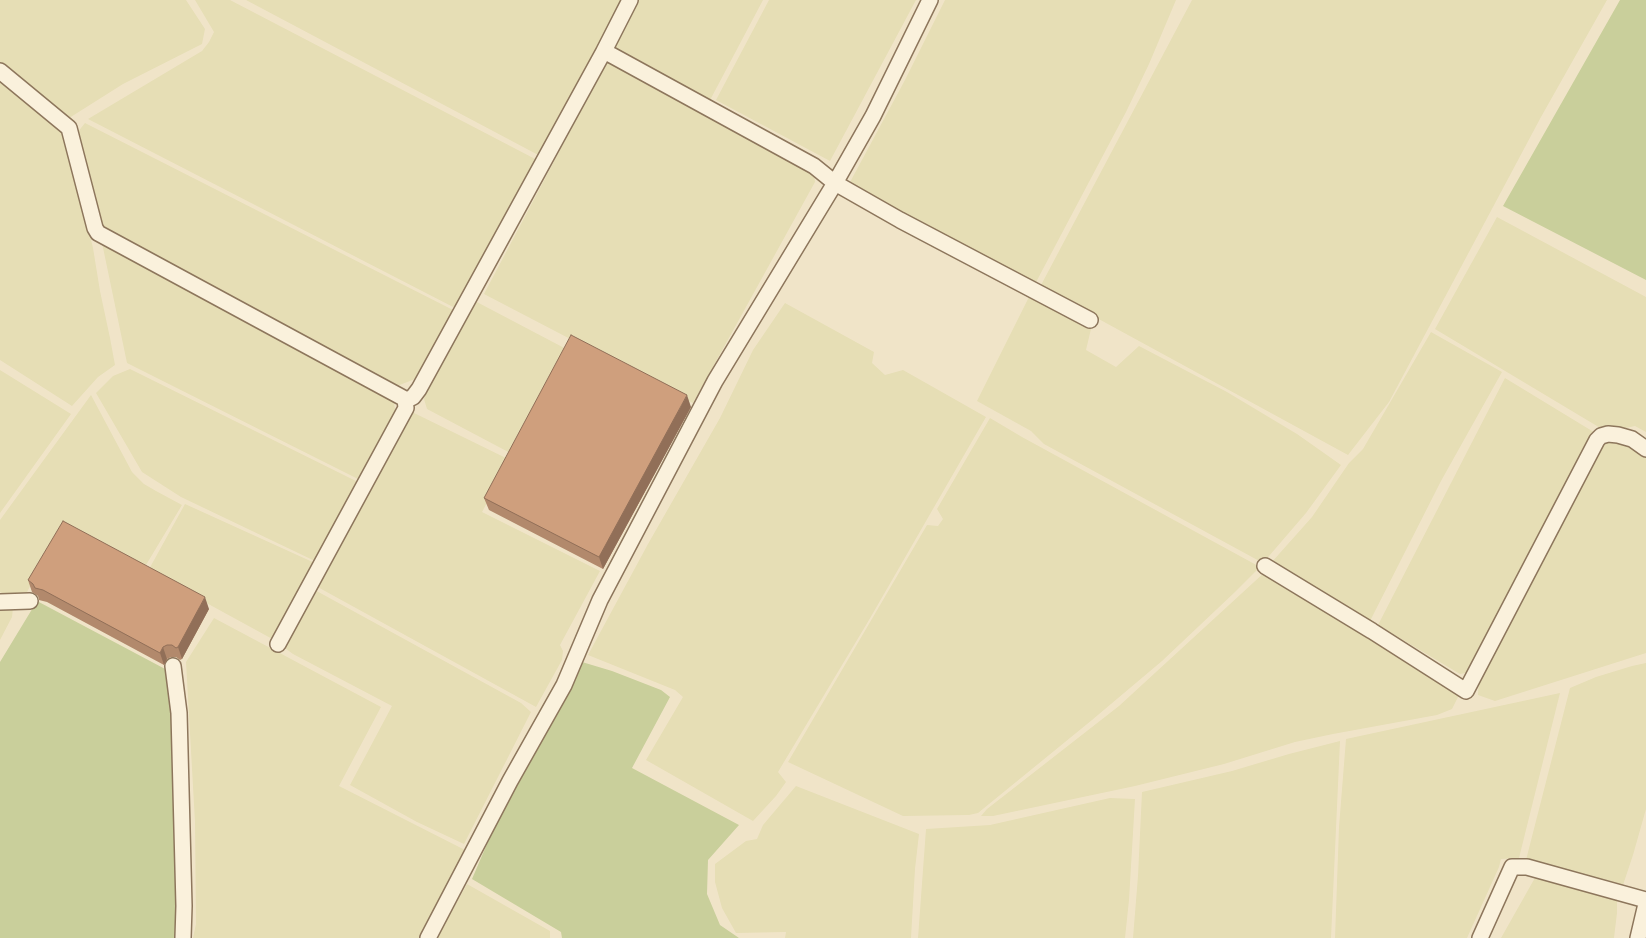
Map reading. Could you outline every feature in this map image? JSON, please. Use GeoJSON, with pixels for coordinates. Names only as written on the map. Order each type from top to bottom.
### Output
{"type":"FeatureCollection","features":[{"type":"Feature","properties":{"kind":"street"},"geometry":{"type":"LineString","coordinates":[[0,71],[69,128],[94,228],[98,233],[405,399],[414,397],[419,389],[630,0]]}},
{"type":"Feature","properties":{"kind":"street"},"geometry":{"type":"LineString","coordinates":[[428,938],[510,781],[564,684],[600,600],[715,381],[835,183],[873,116],[930,0]]}},
{"type":"Feature","properties":{"kind":"street"},"geometry":{"type":"LineString","coordinates":[[604,51],[814,166],[835,183],[962,254],[1090,320]]}},
{"type":"Feature","properties":{"kind":"street"},"geometry":{"type":"LineString","coordinates":[[278,644],[406,408],[405,399]]}},
{"type":"Feature","properties":{"kind":"street"},"geometry":{"type":"LineString","coordinates":[[1265,566],[1466,691],[1597,440],[1601,436],[1608,434],[1618,435],[1632,439],[1646,448]]}},
{"type":"Feature","properties":{"kind":"street"},"geometry":{"type":"LineString","coordinates":[[0,602],[30,601]]}},
{"type":"Feature","properties":{"kind":"street"},"geometry":{"type":"LineString","coordinates":[[173,666],[179,713],[184,906],[183,938]]}},
{"type":"Feature","properties":{"kind":"street"},"geometry":{"type":"LineString","coordinates":[[1480,938],[1512,867],[1528,868],[1646,902],[1638,938]]}},
{"type":"Feature","properties":{"kind":"shaded area"},"geometry":{"type":"Polygon","coordinates":[[[0,0],[186,0],[205,29],[202,44],[123,84],[66,120],[0,63],[0,0]]]}},
{"type":"Feature","properties":{"kind":"shaded area"},"geometry":{"type":"Polygon","coordinates":[[[195,0],[230,0],[539,161],[457,309],[88,119],[202,51],[214,32],[195,0]]]}},
{"type":"Feature","properties":{"kind":"shaded area"},"geometry":{"type":"Polygon","coordinates":[[[246,0],[627,0],[542,157],[246,0]]]}},
{"type":"Feature","properties":{"kind":"shaded area"},"geometry":{"type":"Polygon","coordinates":[[[634,0],[763,0],[708,104],[607,49],[634,0]]]}},
{"type":"Feature","properties":{"kind":"shaded area"},"geometry":{"type":"Polygon","coordinates":[[[769,0],[916,0],[830,161],[716,100],[769,0]]]}},
{"type":"Feature","properties":{"kind":"shaded area"},"geometry":{"type":"Polygon","coordinates":[[[945,0],[1176,0],[1126,112],[1034,286],[849,184],[905,80],[945,0]]]}},
{"type":"Feature","properties":{"kind":"shaded area"},"geometry":{"type":"Polygon","coordinates":[[[1192,0],[1607,0],[1541,117],[1389,402],[1348,455],[1040,287],[1192,0]]]}},
{"type":"Feature","properties":{"kind":"shaded area"},"geometry":{"type":"Polygon","coordinates":[[[607,61],[814,173],[815,182],[693,403],[484,294],[607,61]]]}},
{"type":"Feature","properties":{"kind":"shaded area"},"geometry":{"type":"Polygon","coordinates":[[[0,79],[65,133],[93,248],[115,365],[98,377],[72,406],[0,360],[0,79]]]}},
{"type":"Feature","properties":{"kind":"shaded area"},"geometry":{"type":"Polygon","coordinates":[[[85,123],[455,311],[423,372],[415,379],[392,388],[101,229],[77,133],[85,123]]]}},
{"type":"Feature","properties":{"kind":"shaded area"},"geometry":{"type":"Polygon","coordinates":[[[1497,217],[1646,297],[1646,432],[1635,426],[1607,432],[1435,329],[1497,217]]]}},
{"type":"Feature","properties":{"kind":"shaded area"},"geometry":{"type":"Polygon","coordinates":[[[101,238],[393,395],[396,417],[360,480],[127,363],[101,238]]]}},
{"type":"Feature","properties":{"kind":"shaded area"},"geometry":{"type":"Polygon","coordinates":[[[1030,295],[1091,329],[1086,350],[1116,367],[1139,346],[1227,392],[1297,434],[1341,465],[1306,513],[1263,563],[1044,444],[1031,431],[977,401],[1030,295]]]}},
{"type":"Feature","properties":{"kind":"shaded area"},"geometry":{"type":"Polygon","coordinates":[[[473,300],[570,351],[514,455],[427,409],[424,399],[426,390],[473,300]]]}},
{"type":"Feature","properties":{"kind":"shaded area"},"geometry":{"type":"Polygon","coordinates":[[[785,303],[874,352],[872,363],[885,375],[903,370],[986,417],[869,620],[778,772],[786,782],[753,821],[646,760],[683,697],[675,690],[588,655],[648,544],[720,418],[753,350],[785,303]]]}},
{"type":"Feature","properties":{"kind":"shaded area"},"geometry":{"type":"Polygon","coordinates":[[[1431,332],[1502,372],[1441,481],[1369,623],[1271,563],[1312,517],[1349,463],[1363,449],[1431,332]]]}},
{"type":"Feature","properties":{"kind":"shaded area"},"geometry":{"type":"Polygon","coordinates":[[[130,369],[360,483],[317,562],[181,497],[142,472],[96,393],[113,376],[130,369]]]}},
{"type":"Feature","properties":{"kind":"shaded area"},"geometry":{"type":"Polygon","coordinates":[[[0,370],[71,414],[0,513],[0,370]]]}},
{"type":"Feature","properties":{"kind":"shaded area"},"geometry":{"type":"Polygon","coordinates":[[[1505,378],[1597,434],[1471,672],[1460,674],[1378,625],[1505,378]]]}},
{"type":"Feature","properties":{"kind":"shaded area"},"geometry":{"type":"Polygon","coordinates":[[[91,395],[132,472],[144,484],[182,505],[143,570],[44,559],[25,596],[9,596],[0,592],[0,520],[91,395]]]}},
{"type":"Feature","properties":{"kind":"shaded area"},"geometry":{"type":"Polygon","coordinates":[[[412,412],[510,460],[482,512],[600,571],[560,645],[563,651],[562,660],[536,707],[314,585],[412,412]]]}},
{"type":"Feature","properties":{"kind":"shaded area"},"geometry":{"type":"Polygon","coordinates":[[[990,418],[1260,567],[1162,661],[978,813],[969,815],[903,816],[788,762],[927,525],[938,526],[943,519],[937,509],[990,418]]]}},
{"type":"Feature","properties":{"kind":"shaded area"},"geometry":{"type":"Polygon","coordinates":[[[1615,438],[1646,456],[1646,653],[1495,701],[1478,695],[1479,676],[1601,439],[1615,438]]]}},
{"type":"Feature","properties":{"kind":"shaded area"},"geometry":{"type":"Polygon","coordinates":[[[185,504],[317,564],[276,641],[148,571],[185,504]]]}},
{"type":"Feature","properties":{"kind":"shaded area"},"geometry":{"type":"Polygon","coordinates":[[[1266,571],[1459,695],[1452,709],[1437,715],[1295,742],[1224,764],[1135,786],[993,816],[981,816],[987,809],[1119,706],[1266,571]]]}},
{"type":"Feature","properties":{"kind":"shaded area"},"geometry":{"type":"Polygon","coordinates":[[[313,589],[521,703],[531,712],[464,844],[417,822],[350,785],[392,706],[293,654],[282,646],[313,589]]]}},
{"type":"Feature","properties":{"kind":"shaded area"},"geometry":{"type":"Polygon","coordinates":[[[0,607],[13,608],[12,617],[0,640],[0,607]]]}},
{"type":"Feature","properties":{"kind":"shaded area"},"geometry":{"type":"Polygon","coordinates":[[[214,618],[381,707],[339,786],[465,850],[448,888],[420,938],[193,938],[196,924],[195,822],[186,662],[214,618]]]}},
{"type":"Feature","properties":{"kind":"shaded area"},"geometry":{"type":"Polygon","coordinates":[[[1646,663],[1646,809],[1621,891],[1526,860],[1570,688],[1596,677],[1646,663]]]}},
{"type":"Feature","properties":{"kind":"shaded area"},"geometry":{"type":"Polygon","coordinates":[[[1560,693],[1519,858],[1501,859],[1467,938],[1335,938],[1339,827],[1346,739],[1560,693]]]}},
{"type":"Feature","properties":{"kind":"shaded area"},"geometry":{"type":"Polygon","coordinates":[[[1340,741],[1331,938],[1133,938],[1142,792],[1232,771],[1340,741]]]}},
{"type":"Feature","properties":{"kind":"shaded area"},"geometry":{"type":"Polygon","coordinates":[[[796,786],[919,834],[911,938],[785,938],[786,932],[736,933],[722,908],[715,882],[715,864],[746,841],[757,839],[763,825],[796,786]]]}},
{"type":"Feature","properties":{"kind":"shaded area"},"geometry":{"type":"Polygon","coordinates":[[[1110,798],[1135,799],[1125,938],[918,938],[926,829],[990,825],[1110,798]]]}},
{"type":"Feature","properties":{"kind":"shaded area"},"geometry":{"type":"Polygon","coordinates":[[[1536,876],[1617,896],[1614,938],[1501,938],[1536,876]]]}},
{"type":"Feature","properties":{"kind":"shaded area"},"geometry":{"type":"Polygon","coordinates":[[[467,884],[550,931],[550,938],[437,938],[467,884]]]}},
{"type":"Feature","properties":{"kind":"green space"},"geometry":{"type":"Polygon","coordinates":[[[1620,0],[1646,0],[1646,280],[1503,206],[1620,0]]]}},
{"type":"Feature","properties":{"kind":"green space"},"geometry":{"type":"Polygon","coordinates":[[[37,601],[167,670],[174,747],[176,938],[0,938],[0,662],[37,601]]]}},
{"type":"Feature","properties":{"kind":"green space"},"geometry":{"type":"Polygon","coordinates":[[[582,662],[612,671],[661,690],[670,697],[632,768],[739,825],[708,860],[707,894],[720,925],[739,938],[562,938],[561,932],[472,879],[502,809],[582,662]]]}},
{"type":"Feature","properties":{"kind":"building"},"geometry":{"type":"Polygon","coordinates":[[[571,335],[687,395],[599,557],[484,498],[571,335]]]}},
{"type":"Feature","properties":{"kind":"building"},"geometry":{"type":"Polygon","coordinates":[[[63,521],[205,597],[178,647],[167,645],[163,647],[160,653],[43,590],[35,588],[28,580],[63,521]]]}}]}
